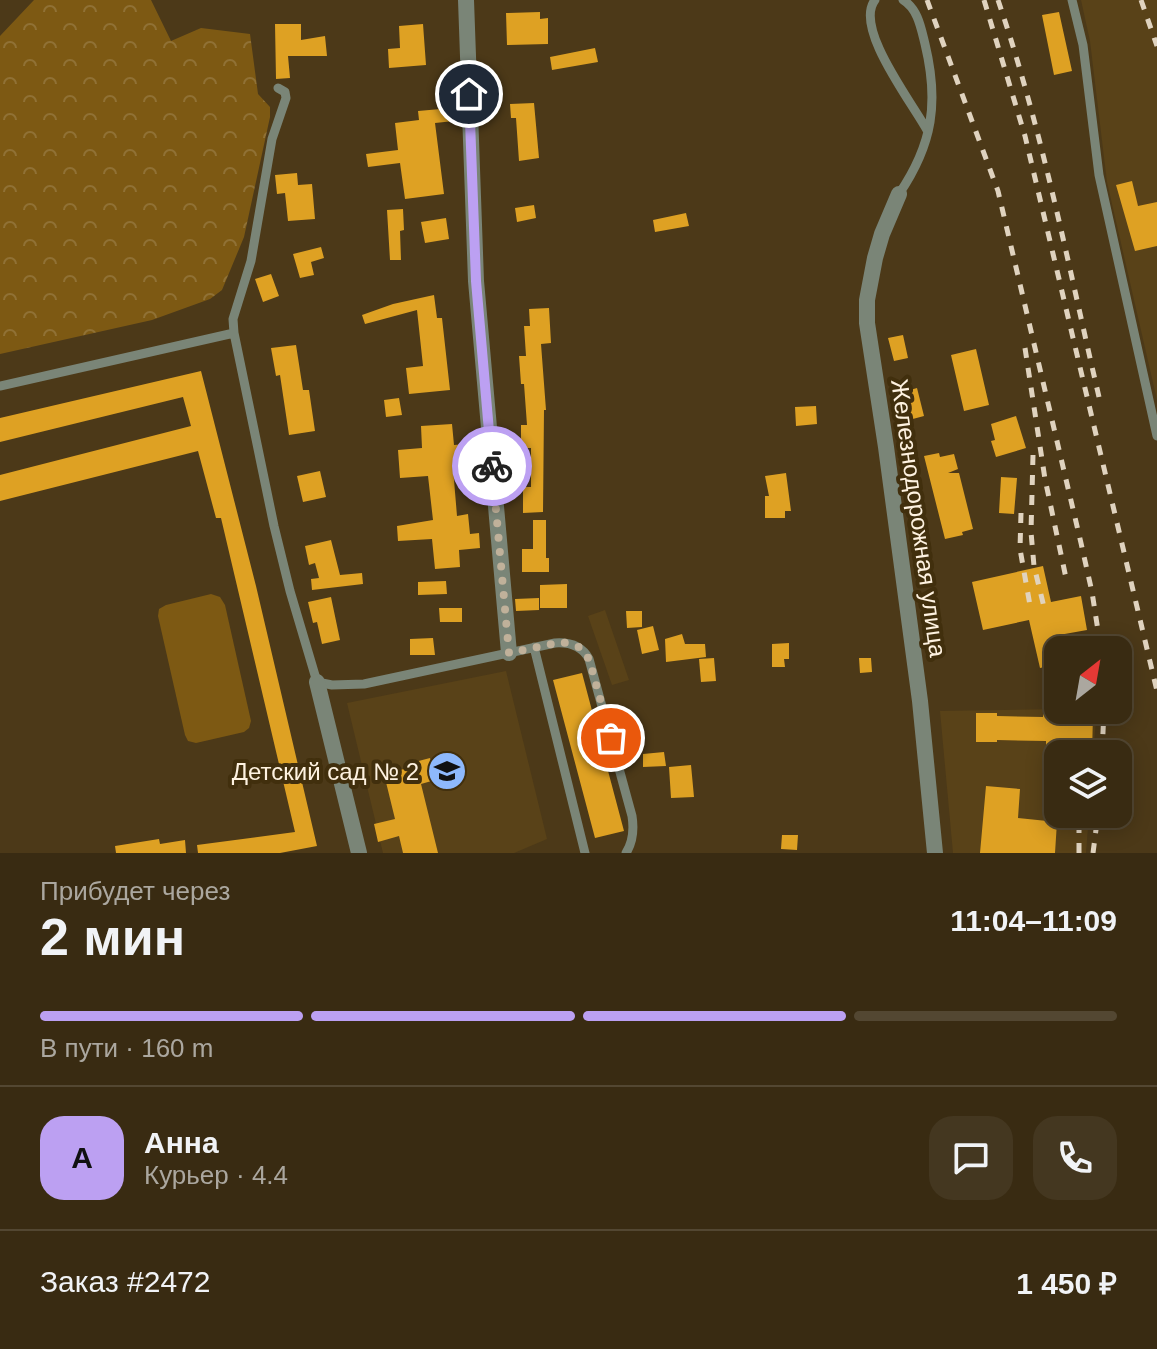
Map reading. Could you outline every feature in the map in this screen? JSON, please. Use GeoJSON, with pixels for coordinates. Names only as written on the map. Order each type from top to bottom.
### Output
{"type":"FeatureCollection","features":[{"type":"Feature","properties":{"kind":"street"},"geometry":{"type":"LineString","coordinates":[[466,0],[476,281],[509,653]]}},
{"type":"Feature","properties":{"kind":"street","name":"Железнодорожная улица"},"geometry":{"type":"LineString","coordinates":[[899,194],[882,234],[870,280],[867,323],[920,701],[935,853]]}},
{"type":"Feature","properties":{"kind":"street"},"geometry":{"type":"LineString","coordinates":[[317,682],[359,853]]}},
{"type":"Feature","properties":{"kind":"lane"},"geometry":{"type":"LineString","coordinates":[[875,0],[869,12],[869,21],[887,66],[928,132]]}},
{"type":"Feature","properties":{"kind":"lane"},"geometry":{"type":"LineString","coordinates":[[899,194],[921,155],[928,132],[933,89],[920,23],[910,4],[903,0]]}},
{"type":"Feature","properties":{"kind":"lane"},"geometry":{"type":"LineString","coordinates":[[1072,0],[1083,45],[1099,175],[1157,436]]}},
{"type":"Feature","properties":{"kind":"lane"},"geometry":{"type":"LineString","coordinates":[[278,88],[285,92],[286,98],[272,139],[251,261],[233,319],[274,526],[317,682],[364,684],[555,643],[579,647],[589,659],[632,816],[634,827],[626,853]]}},
{"type":"Feature","properties":{"kind":"lane"},"geometry":{"type":"LineString","coordinates":[[0,386],[234,333]]}},
{"type":"Feature","properties":{"kind":"lane"},"geometry":{"type":"LineString","coordinates":[[534,647],[585,853]]}},
{"type":"Feature","properties":{"kind":"shaded area"},"geometry":{"type":"Polygon","coordinates":[[[1081,0],[1157,0],[1157,400],[1107,182],[1090,41],[1081,0]]]}},
{"type":"Feature","properties":{"kind":"shaded area"},"geometry":{"type":"Polygon","coordinates":[[[605,610],[629,680],[612,685],[588,616],[605,610]]]}},
{"type":"Feature","properties":{"kind":"shaded area","name":"Детский сад № 2"},"geometry":{"type":"Polygon","coordinates":[[[506,671],[547,839],[514,853],[383,853],[347,703],[506,671]]]}},
{"type":"Feature","properties":{"kind":"shaded area"},"geometry":{"type":"Polygon","coordinates":[[[1044,709],[1044,724],[1096,724],[1094,740],[1044,740],[1044,828],[1088,828],[1086,853],[953,853],[940,711],[1044,709]]]}},
{"type":"Feature","properties":{"kind":"green space"},"geometry":{"type":"Polygon","coordinates":[[[34,0],[151,0],[171,41],[201,28],[250,34],[258,94],[270,107],[270,117],[244,237],[222,290],[210,299],[152,320],[0,354],[0,36],[34,0]]]}},
{"type":"Feature","properties":{"kind":"green space"},"geometry":{"type":"Polygon","coordinates":[[[211,594],[220,597],[225,605],[251,721],[244,732],[196,743],[188,741],[185,735],[158,616],[159,609],[166,605],[211,594]]]}},
{"type":"Feature","properties":{"kind":"building"},"geometry":{"type":"Polygon","coordinates":[[[540,12],[540,19],[548,18],[548,44],[507,45],[506,13],[540,12]]]}},
{"type":"Feature","properties":{"kind":"building"},"geometry":{"type":"Polygon","coordinates":[[[1059,12],[1072,71],[1054,75],[1042,15],[1059,12]]]}},
{"type":"Feature","properties":{"kind":"building"},"geometry":{"type":"Polygon","coordinates":[[[275,24],[301,24],[301,40],[325,36],[327,56],[288,56],[290,78],[276,79],[275,24]]]}},
{"type":"Feature","properties":{"kind":"building"},"geometry":{"type":"Polygon","coordinates":[[[423,24],[426,65],[389,68],[388,49],[400,48],[399,26],[423,24]]]}},
{"type":"Feature","properties":{"kind":"building"},"geometry":{"type":"Polygon","coordinates":[[[595,48],[598,62],[552,70],[550,57],[595,48]]]}},
{"type":"Feature","properties":{"kind":"building"},"geometry":{"type":"Polygon","coordinates":[[[534,103],[539,158],[519,161],[516,118],[511,118],[510,104],[534,103]]]}},
{"type":"Feature","properties":{"kind":"building"},"geometry":{"type":"Polygon","coordinates":[[[452,108],[454,121],[435,123],[444,194],[405,199],[400,163],[368,167],[366,154],[398,150],[395,123],[419,120],[418,111],[452,108]]]}},
{"type":"Feature","properties":{"kind":"building"},"geometry":{"type":"Polygon","coordinates":[[[297,173],[298,185],[312,184],[315,219],[288,221],[285,193],[277,194],[275,175],[297,173]]]}},
{"type":"Feature","properties":{"kind":"building"},"geometry":{"type":"Polygon","coordinates":[[[1132,181],[1138,206],[1157,202],[1157,246],[1135,251],[1116,185],[1132,181]]]}},
{"type":"Feature","properties":{"kind":"building"},"geometry":{"type":"Polygon","coordinates":[[[534,205],[536,218],[517,222],[515,208],[534,205]]]}},
{"type":"Feature","properties":{"kind":"building"},"geometry":{"type":"Polygon","coordinates":[[[403,209],[401,260],[390,260],[387,210],[403,209]]]}},
{"type":"Feature","properties":{"kind":"building"},"geometry":{"type":"Polygon","coordinates":[[[686,213],[689,226],[655,232],[653,220],[686,213]]]}},
{"type":"Feature","properties":{"kind":"building"},"geometry":{"type":"Polygon","coordinates":[[[446,218],[449,239],[425,243],[421,222],[446,218]]]}},
{"type":"Feature","properties":{"kind":"building"},"geometry":{"type":"Polygon","coordinates":[[[321,247],[324,258],[311,262],[314,275],[300,278],[293,254],[321,247]]]}},
{"type":"Feature","properties":{"kind":"building"},"geometry":{"type":"Polygon","coordinates":[[[271,274],[279,296],[263,302],[255,279],[271,274]]]}},
{"type":"Feature","properties":{"kind":"building"},"geometry":{"type":"Polygon","coordinates":[[[434,295],[437,318],[442,318],[450,390],[409,394],[406,368],[423,366],[417,310],[365,324],[362,315],[434,295]]]}},
{"type":"Feature","properties":{"kind":"building"},"geometry":{"type":"Polygon","coordinates":[[[549,308],[551,343],[541,344],[546,410],[543,512],[523,513],[523,487],[531,487],[531,448],[521,448],[521,425],[527,425],[519,356],[526,356],[524,326],[530,326],[529,309],[549,308]]]}},
{"type":"Feature","properties":{"kind":"building"},"geometry":{"type":"Polygon","coordinates":[[[903,335],[908,358],[894,361],[888,338],[903,335]]]}},
{"type":"Feature","properties":{"kind":"building"},"geometry":{"type":"Polygon","coordinates":[[[296,345],[303,390],[309,390],[315,431],[289,435],[280,375],[276,376],[271,348],[296,345]]]}},
{"type":"Feature","properties":{"kind":"building"},"geometry":{"type":"Polygon","coordinates":[[[976,349],[989,405],[964,411],[951,355],[976,349]]]}},
{"type":"Feature","properties":{"kind":"building"},"geometry":{"type":"Polygon","coordinates":[[[201,371],[256,586],[317,846],[280,853],[198,853],[197,845],[295,832],[221,518],[216,518],[198,451],[0,501],[0,475],[191,426],[183,397],[0,442],[0,418],[201,371]]]}},
{"type":"Feature","properties":{"kind":"building"},"geometry":{"type":"Polygon","coordinates":[[[917,388],[924,416],[909,420],[903,392],[917,388]]]}},
{"type":"Feature","properties":{"kind":"building"},"geometry":{"type":"Polygon","coordinates":[[[399,398],[402,415],[386,417],[384,400],[399,398]]]}},
{"type":"Feature","properties":{"kind":"building"},"geometry":{"type":"Polygon","coordinates":[[[816,406],[817,424],[796,426],[795,407],[816,406]]]}},
{"type":"Feature","properties":{"kind":"building"},"geometry":{"type":"Polygon","coordinates":[[[1016,416],[1026,448],[996,457],[991,441],[995,440],[991,424],[1016,416]]]}},
{"type":"Feature","properties":{"kind":"building"},"geometry":{"type":"Polygon","coordinates":[[[452,424],[454,445],[466,444],[468,468],[453,468],[457,516],[468,514],[470,534],[479,533],[480,548],[459,550],[460,567],[435,569],[432,539],[398,541],[397,526],[433,520],[428,476],[400,478],[398,450],[422,448],[421,426],[452,424]]]}},
{"type":"Feature","properties":{"kind":"building"},"geometry":{"type":"Polygon","coordinates":[[[939,453],[940,457],[954,454],[958,469],[948,473],[959,473],[973,529],[945,539],[924,456],[939,453]]]}},
{"type":"Feature","properties":{"kind":"building"},"geometry":{"type":"Polygon","coordinates":[[[320,471],[326,497],[303,502],[297,476],[320,471]]]}},
{"type":"Feature","properties":{"kind":"building"},"geometry":{"type":"Polygon","coordinates":[[[786,473],[791,511],[785,511],[785,518],[765,518],[765,496],[769,496],[765,476],[786,473]]]}},
{"type":"Feature","properties":{"kind":"building"},"geometry":{"type":"Polygon","coordinates":[[[1001,477],[1017,478],[1014,514],[999,513],[1001,477]]]}},
{"type":"Feature","properties":{"kind":"building"},"geometry":{"type":"Polygon","coordinates":[[[533,520],[546,520],[549,572],[522,572],[522,549],[533,549],[533,520]]]}},
{"type":"Feature","properties":{"kind":"building"},"geometry":{"type":"Polygon","coordinates":[[[331,540],[340,575],[362,573],[363,584],[312,590],[311,579],[319,578],[315,563],[309,565],[305,546],[331,540]]]}},
{"type":"Feature","properties":{"kind":"building"},"geometry":{"type":"Polygon","coordinates":[[[1043,566],[1051,602],[1081,596],[1087,630],[1044,636],[1044,667],[1040,668],[1029,620],[983,630],[972,582],[1043,566]]]}},
{"type":"Feature","properties":{"kind":"building"},"geometry":{"type":"Polygon","coordinates":[[[446,581],[447,594],[418,595],[418,582],[446,581]]]}},
{"type":"Feature","properties":{"kind":"building"},"geometry":{"type":"Polygon","coordinates":[[[567,584],[567,608],[540,608],[540,585],[567,584]]]}},
{"type":"Feature","properties":{"kind":"building"},"geometry":{"type":"Polygon","coordinates":[[[331,597],[340,640],[322,644],[308,602],[331,597]]]}},
{"type":"Feature","properties":{"kind":"building"},"geometry":{"type":"Polygon","coordinates":[[[539,598],[539,610],[516,611],[515,599],[539,598]]]}},
{"type":"Feature","properties":{"kind":"building"},"geometry":{"type":"Polygon","coordinates":[[[439,608],[462,608],[462,622],[440,622],[439,608]]]}},
{"type":"Feature","properties":{"kind":"building"},"geometry":{"type":"Polygon","coordinates":[[[626,611],[642,611],[642,627],[627,628],[626,611]]]}},
{"type":"Feature","properties":{"kind":"building"},"geometry":{"type":"Polygon","coordinates":[[[653,626],[659,650],[642,654],[637,630],[653,626]]]}},
{"type":"Feature","properties":{"kind":"building"},"geometry":{"type":"Polygon","coordinates":[[[682,634],[685,644],[705,644],[706,657],[666,662],[665,639],[682,634]]]}},
{"type":"Feature","properties":{"kind":"building"},"geometry":{"type":"Polygon","coordinates":[[[433,638],[435,655],[410,655],[410,639],[433,638]]]}},
{"type":"Feature","properties":{"kind":"building"},"geometry":{"type":"Polygon","coordinates":[[[789,643],[789,659],[784,659],[785,667],[772,667],[772,644],[789,643]]]}},
{"type":"Feature","properties":{"kind":"building"},"geometry":{"type":"Polygon","coordinates":[[[714,658],[716,681],[701,682],[699,659],[714,658]]]}},
{"type":"Feature","properties":{"kind":"building"},"geometry":{"type":"Polygon","coordinates":[[[859,658],[871,658],[872,672],[860,673],[859,658]]]}},
{"type":"Feature","properties":{"kind":"building"},"geometry":{"type":"Polygon","coordinates":[[[582,673],[624,831],[595,838],[553,680],[582,673]]]}},
{"type":"Feature","properties":{"kind":"building"},"geometry":{"type":"Polygon","coordinates":[[[976,713],[1043,717],[1044,713],[1044,724],[1093,724],[1092,740],[976,742],[976,713]]]}},
{"type":"Feature","properties":{"kind":"building"},"geometry":{"type":"Polygon","coordinates":[[[664,752],[666,766],[643,767],[643,754],[664,752]]]}},
{"type":"Feature","properties":{"kind":"building"},"geometry":{"type":"Polygon","coordinates":[[[430,758],[435,780],[421,784],[438,853],[403,853],[399,836],[378,842],[374,824],[395,819],[384,774],[412,767],[411,763],[430,758]]]}},
{"type":"Feature","properties":{"kind":"building"},"geometry":{"type":"Polygon","coordinates":[[[691,765],[694,797],[671,798],[669,767],[691,765]]]}},
{"type":"Feature","properties":{"kind":"building"},"geometry":{"type":"Polygon","coordinates":[[[986,786],[1020,789],[1018,818],[1044,821],[1044,828],[1057,828],[1055,853],[980,853],[986,786]]]}},
{"type":"Feature","properties":{"kind":"building"},"geometry":{"type":"Polygon","coordinates":[[[782,835],[798,835],[797,850],[781,849],[782,835]]]}},
{"type":"Feature","properties":{"kind":"building"},"geometry":{"type":"Polygon","coordinates":[[[159,839],[160,844],[185,840],[186,853],[116,853],[115,846],[159,839]]]}},
{"type":"Feature","properties":{"kind":"railway"},"geometry":{"type":"LineString","coordinates":[[927,0],[998,191],[1092,592],[1099,636]]}},
{"type":"Feature","properties":{"kind":"railway"},"geometry":{"type":"LineString","coordinates":[[984,0],[1025,136],[1157,691]]}},
{"type":"Feature","properties":{"kind":"railway"},"geometry":{"type":"LineString","coordinates":[[998,0],[1041,147],[1099,397]]}},
{"type":"Feature","properties":{"kind":"railway"},"geometry":{"type":"LineString","coordinates":[[1141,0],[1157,46]]}},
{"type":"Feature","properties":{"kind":"railway"},"geometry":{"type":"LineString","coordinates":[[1025,348],[1045,479],[1066,578]]}},
{"type":"Feature","properties":{"kind":"railway"},"geometry":{"type":"LineString","coordinates":[[1033,455],[1031,532],[1034,566],[1044,607]]}},
{"type":"Feature","properties":{"kind":"railway"},"geometry":{"type":"LineString","coordinates":[[1021,513],[1020,549],[1031,611]]}},
{"type":"Feature","properties":{"kind":"railway"},"geometry":{"type":"LineString","coordinates":[[1103,724],[1103,740]]}},
{"type":"Feature","properties":{"kind":"railway"},"geometry":{"type":"LineString","coordinates":[[1079,828],[1079,853]]}},
{"type":"Feature","properties":{"kind":"railway"},"geometry":{"type":"LineString","coordinates":[[1093,853],[1096,828]]}},
{"type":"Feature","properties":{"kind":"way so far"},"geometry":{"type":"LineString","coordinates":[[492,466],[509,653],[562,642],[585,652],[611,738]]}},
{"type":"Feature","properties":{"kind":"place","name":"Детский сад № 2"},"geometry":{"type":"Point","coordinates":[447,771]}},
{"type":"Feature","properties":{"kind":"route"},"geometry":{"type":"LineString","coordinates":[[469,94],[476,281],[492,466]]}}]}
